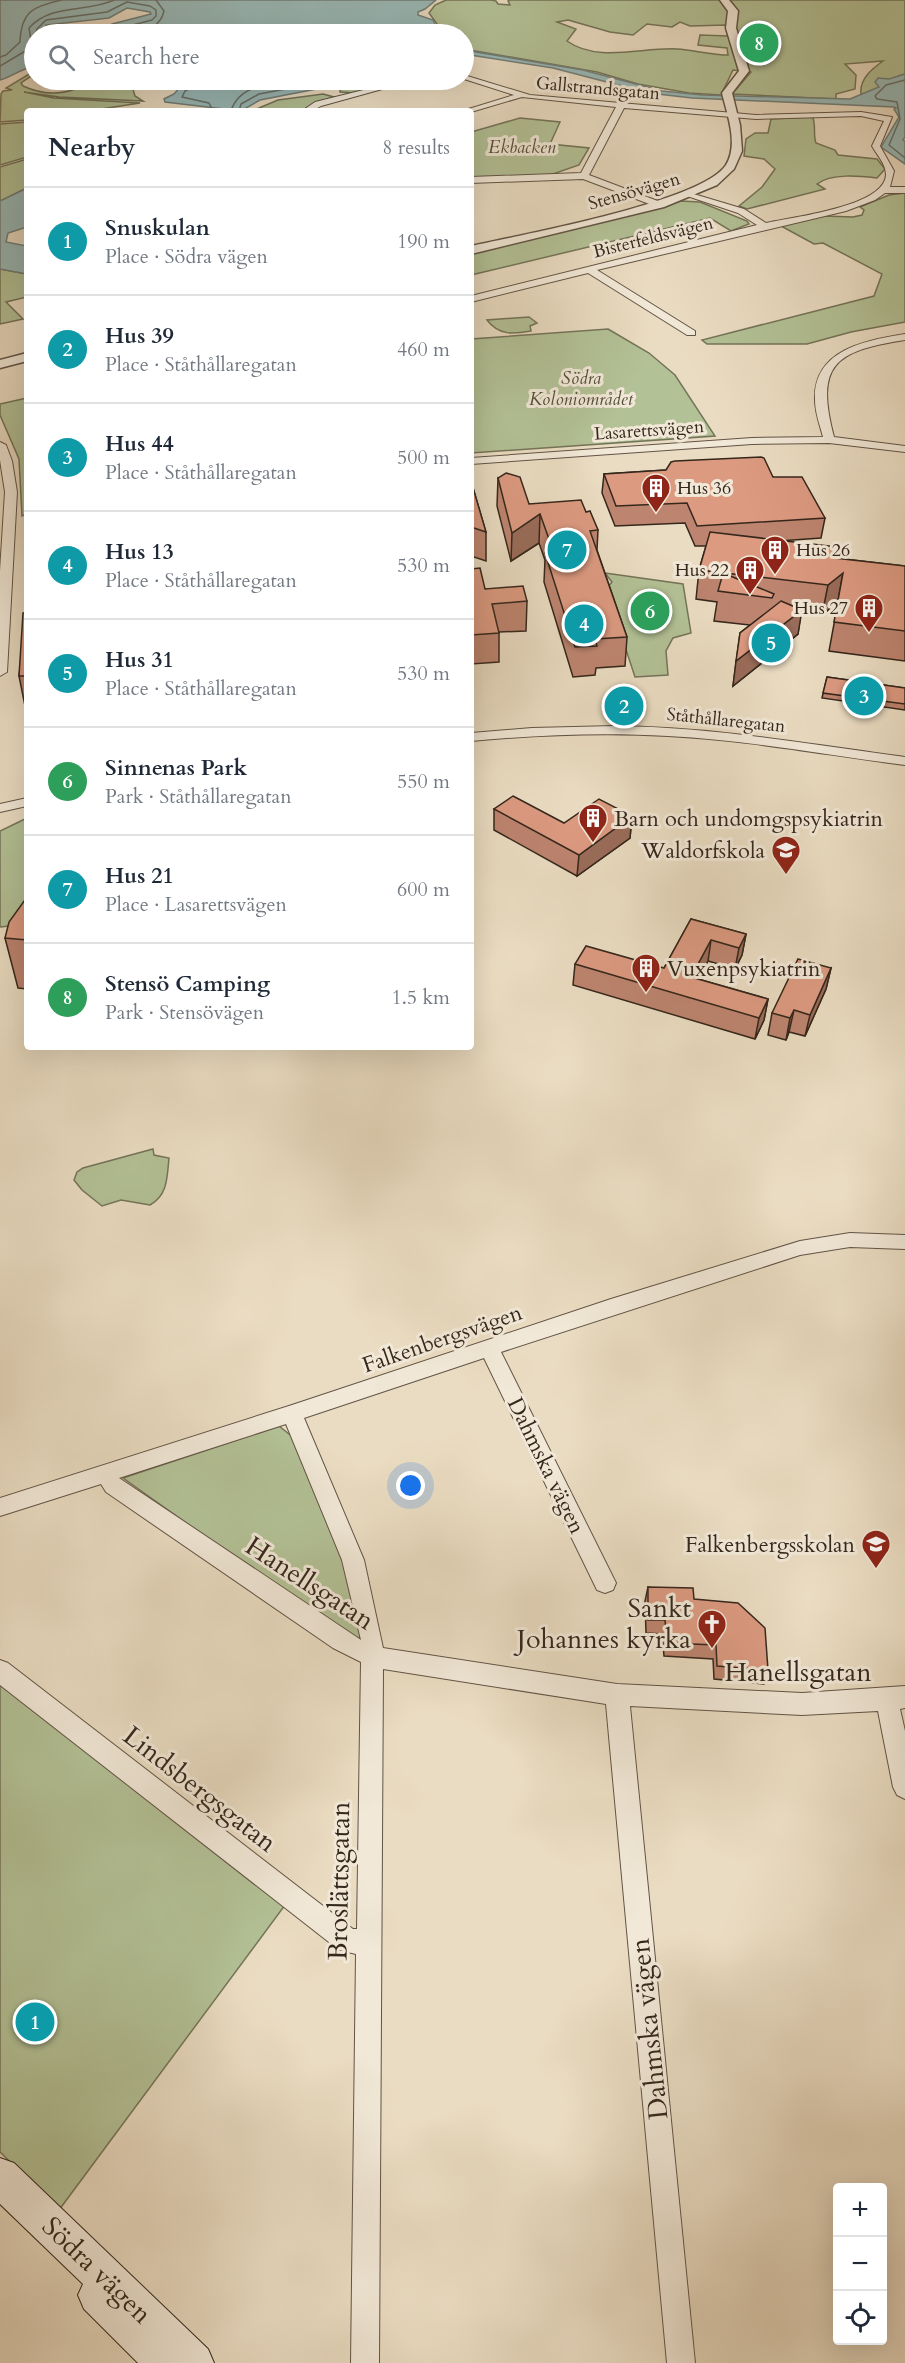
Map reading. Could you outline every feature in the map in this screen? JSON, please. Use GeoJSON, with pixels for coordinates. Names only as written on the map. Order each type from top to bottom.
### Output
{"type":"FeatureCollection","features":[{"type":"Feature","properties":{"kind":"main road","name":"Södra vägen"},"geometry":{"type":"LineString","coordinates":[[0,2177],[194,2363]]}},
{"type":"Feature","properties":{"kind":"main road","name":"Södra vägen"},"geometry":{"type":"LineString","coordinates":[[0,2197],[167,2363]]}},
{"type":"Feature","properties":{"kind":"street","name":"Stensövägen"},"geometry":{"type":"LineString","coordinates":[[474,249],[660,205],[690,194],[723,174],[735,158],[735,140],[728,97],[744,71],[731,28],[733,11],[724,0]]}},
{"type":"Feature","properties":{"kind":"street","name":"Gallstrandsgatan"},"geometry":{"type":"LineString","coordinates":[[474,80],[519,96],[732,116],[774,118],[861,114],[887,117],[888,123],[876,146],[890,169],[890,178],[885,190]]}},
{"type":"Feature","properties":{"kind":"street"},"geometry":{"type":"LineString","coordinates":[[313,108],[326,102],[379,90]]}},
{"type":"Feature","properties":{"kind":"street"},"geometry":{"type":"LineString","coordinates":[[474,109],[519,96]]}},
{"type":"Feature","properties":{"kind":"street"},"geometry":{"type":"LineString","coordinates":[[584,176],[621,105]]}},
{"type":"Feature","properties":{"kind":"street"},"geometry":{"type":"LineString","coordinates":[[474,180],[584,176],[660,205]]}},
{"type":"Feature","properties":{"kind":"street"},"geometry":{"type":"LineString","coordinates":[[765,226],[841,208],[866,200],[885,190],[905,190]]}},
{"type":"Feature","properties":{"kind":"street","name":"Bisterfeldsvägen"},"geometry":{"type":"LineString","coordinates":[[690,194],[741,211],[765,226]]}},
{"type":"Feature","properties":{"kind":"street","name":"Bisterfeldsvägen"},"geometry":{"type":"LineString","coordinates":[[474,298],[765,226]]}},
{"type":"Feature","properties":{"kind":"street"},"geometry":{"type":"LineString","coordinates":[[590,270],[691,333]]}},
{"type":"Feature","properties":{"kind":"street"},"geometry":{"type":"LineString","coordinates":[[830,440],[820,398],[822,376],[834,359],[853,349],[880,340],[905,337]]}},
{"type":"Feature","properties":{"kind":"street"},"geometry":{"type":"LineString","coordinates":[[0,364],[24,358]]}},
{"type":"Feature","properties":{"kind":"street","name":"Lasarettsvägen"},"geometry":{"type":"LineString","coordinates":[[474,461],[752,441],[830,440],[905,449]]}},
{"type":"Feature","properties":{"kind":"street"},"geometry":{"type":"LineString","coordinates":[[0,445],[6,461],[5,494],[14,526],[0,672]]}},
{"type":"Feature","properties":{"kind":"street","name":"Ståthållaregatan"},"geometry":{"type":"LineString","coordinates":[[474,737],[569,731],[638,730],[714,737],[905,761]]}},
{"type":"Feature","properties":{"kind":"street"},"geometry":{"type":"LineString","coordinates":[[0,799],[24,795]]}},
{"type":"Feature","properties":{"kind":"street"},"geometry":{"type":"LineString","coordinates":[[0,808],[24,803]]}},
{"type":"Feature","properties":{"kind":"street","name":"Falkenbergsvägen"},"geometry":{"type":"LineString","coordinates":[[0,1507],[800,1248],[850,1240],[905,1242]]}},
{"type":"Feature","properties":{"kind":"street","name":"Dahmska vägen"},"geometry":{"type":"LineString","coordinates":[[489,1347],[605,1583]]}},
{"type":"Feature","properties":{"kind":"street","name":"Broslättsgatan"},"geometry":{"type":"LineString","coordinates":[[292,1414],[353,1560],[372,1640],[365,2363]]}},
{"type":"Feature","properties":{"kind":"street","name":"Hanellsgatan"},"geometry":{"type":"LineString","coordinates":[[105,1473],[113,1486],[341,1641],[373,1657],[616,1695],[802,1704],[896,1699]]}},
{"type":"Feature","properties":{"kind":"street","name":"Lindsbergsgatan"},"geometry":{"type":"LineString","coordinates":[[0,1671],[348,1941],[368,1943]]}},
{"type":"Feature","properties":{"kind":"street","name":"Dahmska vägen"},"geometry":{"type":"LineString","coordinates":[[616,1695],[681,2363]]}},
{"type":"Feature","properties":{"kind":"street"},"geometry":{"type":"LineString","coordinates":[[896,1699],[905,1787]]}},
{"type":"Feature","properties":{"kind":"green space"},"geometry":{"type":"Polygon","coordinates":[[[446,0],[491,0],[498,4],[510,5],[508,1],[510,0],[905,0],[905,74],[861,94],[864,79],[883,61],[845,64],[856,75],[855,89],[836,94],[836,99],[732,94],[751,72],[733,70],[721,95],[689,93],[638,84],[597,72],[474,51],[474,24],[437,24],[429,13],[435,5],[446,0]],[[568,20],[557,22],[576,29],[567,41],[579,48],[592,51],[606,53],[677,49],[728,55],[727,48],[698,45],[700,35],[728,36],[726,25],[690,26],[680,22],[672,27],[647,24],[633,35],[610,32],[568,20]]]}},
{"type":"Feature","properties":{"kind":"green space"},"geometry":{"type":"Polygon","coordinates":[[[24,77],[21,83],[24,90],[54,93],[73,90],[133,90],[135,96],[143,101],[59,97],[24,92],[54,98],[140,103],[108,108],[24,108],[24,120],[0,122],[1,94],[3,91],[12,90],[6,88],[24,77]]]}},
{"type":"Feature","properties":{"kind":"green space"},"geometry":{"type":"Polygon","coordinates":[[[340,90],[366,90],[354,93],[340,92],[340,90]]]}},
{"type":"Feature","properties":{"kind":"green space"},"geometry":{"type":"Polygon","coordinates":[[[323,94],[334,97],[307,108],[259,108],[278,100],[323,94]]]}},
{"type":"Feature","properties":{"kind":"green space","name":"Ekbacken"},"geometry":{"type":"Polygon","coordinates":[[[520,118],[560,122],[550,144],[589,148],[579,165],[550,175],[474,179],[474,131],[520,118]]]}},
{"type":"Feature","properties":{"kind":"green space"},"geometry":{"type":"Polygon","coordinates":[[[813,118],[816,143],[835,150],[838,155],[877,159],[885,169],[877,178],[846,176],[830,178],[817,184],[825,189],[747,209],[739,206],[762,187],[775,169],[764,159],[744,156],[746,139],[755,133],[768,133],[771,119],[813,118]]]}},
{"type":"Feature","properties":{"kind":"green space"},"geometry":{"type":"Polygon","coordinates":[[[24,122],[24,158],[0,165],[0,124],[24,122]]]}},
{"type":"Feature","properties":{"kind":"green space"},"geometry":{"type":"Polygon","coordinates":[[[24,160],[24,189],[0,201],[0,167],[24,160]]]}},
{"type":"Feature","properties":{"kind":"green space"},"geometry":{"type":"Polygon","coordinates":[[[905,193],[905,322],[851,332],[807,344],[707,344],[702,340],[874,296],[882,274],[823,243],[814,244],[781,226],[824,216],[862,215],[864,210],[860,207],[889,195],[905,193]]]}},
{"type":"Feature","properties":{"kind":"green space"},"geometry":{"type":"Polygon","coordinates":[[[681,201],[700,202],[747,221],[749,224],[731,231],[710,218],[474,274],[474,253],[681,201]]]}},
{"type":"Feature","properties":{"kind":"green space"},"geometry":{"type":"Polygon","coordinates":[[[0,269],[24,273],[24,298],[6,302],[23,319],[0,324],[0,269]]]}},
{"type":"Feature","properties":{"kind":"green space"},"geometry":{"type":"Polygon","coordinates":[[[529,317],[537,323],[530,326],[531,331],[519,333],[507,333],[497,329],[487,320],[529,317]]]}},
{"type":"Feature","properties":{"kind":"green space","name":"Södra Koloniområdet"},"geometry":{"type":"Polygon","coordinates":[[[608,329],[649,353],[675,375],[715,436],[474,453],[474,339],[608,329]]]}},
{"type":"Feature","properties":{"kind":"green space"},"geometry":{"type":"Polygon","coordinates":[[[24,399],[24,515],[22,516],[19,459],[0,415],[0,404],[24,399]]]}},
{"type":"Feature","properties":{"kind":"green space"},"geometry":{"type":"Polygon","coordinates":[[[605,573],[683,584],[691,633],[673,638],[666,651],[668,675],[635,677],[606,589],[612,582],[605,573]]]}},
{"type":"Feature","properties":{"kind":"green space"},"geometry":{"type":"Polygon","coordinates":[[[24,819],[24,924],[0,927],[0,831],[24,819]]]}},
{"type":"Feature","properties":{"kind":"green space"},"geometry":{"type":"Polygon","coordinates":[[[153,1149],[154,1155],[169,1158],[163,1191],[150,1205],[121,1200],[102,1206],[82,1190],[74,1180],[77,1172],[83,1168],[153,1149]]]}},
{"type":"Feature","properties":{"kind":"green space"},"geometry":{"type":"Polygon","coordinates":[[[279,1426],[294,1438],[345,1561],[366,1632],[351,1644],[338,1631],[123,1478],[279,1426]]]}},
{"type":"Feature","properties":{"kind":"green space"},"geometry":{"type":"Polygon","coordinates":[[[0,1671],[291,1897],[59,2210],[0,2152],[0,1671]]]}},
{"type":"Feature","properties":{"kind":"water"},"geometry":{"type":"Polygon","coordinates":[[[0,0],[436,0],[418,12],[418,15],[433,20],[435,24],[112,24],[151,14],[127,8],[109,18],[55,24],[24,24],[24,70],[0,80],[0,0]]]}},
{"type":"Feature","properties":{"kind":"water"},"geometry":{"type":"Polygon","coordinates":[[[474,52],[583,70],[662,91],[703,95],[850,99],[879,87],[875,82],[878,78],[889,79],[905,74],[905,137],[903,140],[905,141],[905,164],[881,147],[899,117],[894,107],[692,98],[649,93],[553,68],[474,56],[474,52]]]}},
{"type":"Feature","properties":{"kind":"water"},"geometry":{"type":"Polygon","coordinates":[[[178,90],[311,90],[260,100],[246,108],[216,108],[165,102],[164,99],[178,90]]]}},
{"type":"Feature","properties":{"kind":"water"},"geometry":{"type":"Polygon","coordinates":[[[24,189],[24,228],[8,233],[6,242],[24,245],[24,273],[0,269],[0,201],[24,189]]]}},
{"type":"Feature","properties":{"kind":"building"},"geometry":{"type":"Polygon","coordinates":[[[764,458],[773,477],[802,477],[825,518],[697,526],[687,503],[616,506],[604,474],[666,470],[671,462],[675,461],[764,458]]]}},
{"type":"Feature","properties":{"kind":"building"},"geometry":{"type":"Polygon","coordinates":[[[506,473],[520,477],[529,504],[581,500],[586,512],[590,511],[598,530],[590,531],[627,637],[595,639],[597,646],[575,647],[545,553],[554,553],[540,514],[512,533],[498,478],[506,473]]]}},
{"type":"Feature","properties":{"kind":"building"},"geometry":{"type":"Polygon","coordinates":[[[474,491],[486,532],[474,528],[474,491]]]}},
{"type":"Feature","properties":{"kind":"building"},"geometry":{"type":"Polygon","coordinates":[[[710,532],[837,547],[835,558],[905,566],[905,631],[834,622],[843,573],[828,585],[699,570],[710,532]]]}},
{"type":"Feature","properties":{"kind":"building"},"geometry":{"type":"Polygon","coordinates":[[[480,568],[485,589],[523,586],[527,601],[492,604],[499,633],[474,635],[474,569],[480,568]]]}},
{"type":"Feature","properties":{"kind":"building"},"geometry":{"type":"Polygon","coordinates":[[[723,573],[774,594],[772,598],[718,591],[723,573]]]}},
{"type":"Feature","properties":{"kind":"building"},"geometry":{"type":"Polygon","coordinates":[[[781,601],[802,610],[736,661],[740,633],[781,601]]]}},
{"type":"Feature","properties":{"kind":"building"},"geometry":{"type":"Polygon","coordinates":[[[23,613],[24,613],[24,676],[19,676],[23,613]]]}},
{"type":"Feature","properties":{"kind":"building"},"geometry":{"type":"Polygon","coordinates":[[[827,677],[905,688],[905,704],[823,693],[827,677]]]}},
{"type":"Feature","properties":{"kind":"building"},"geometry":{"type":"Polygon","coordinates":[[[513,796],[564,823],[599,799],[632,816],[579,855],[494,809],[513,796]]]}},
{"type":"Feature","properties":{"kind":"building"},"geometry":{"type":"Polygon","coordinates":[[[24,901],[24,940],[5,938],[9,922],[24,901]]]}},
{"type":"Feature","properties":{"kind":"building"},"geometry":{"type":"Polygon","coordinates":[[[691,919],[746,934],[739,948],[711,940],[691,977],[768,999],[759,1018],[575,964],[586,946],[664,968],[691,919]]]}},
{"type":"Feature","properties":{"kind":"building"},"geometry":{"type":"Polygon","coordinates":[[[798,959],[831,968],[810,1015],[794,1010],[790,1018],[772,1013],[798,959]]]}},
{"type":"Feature","properties":{"kind":"building","name":"Sankt Johannes kyrka"},"geometry":{"type":"Polygon","coordinates":[[[648,1587],[693,1588],[694,1599],[738,1603],[765,1628],[768,1670],[717,1666],[716,1645],[667,1643],[665,1620],[648,1620],[648,1587]]]}},
{"type":"Feature","properties":{"kind":"building"},"geometry":{"type":"Polygon","coordinates":[[[29,2003],[40,2004],[47,2012],[45,2026],[36,2034],[25,2034],[17,2027],[21,2011],[29,2003]]]}},
{"type":"Feature","properties":{"kind":"place","name":"Stensö Camping"},"geometry":{"type":"Point","coordinates":[759,43]}},
{"type":"Feature","properties":{"kind":"place","name":"Hus 36"},"geometry":{"type":"Point","coordinates":[656,514]}},
{"type":"Feature","properties":{"kind":"place","name":"Hus 21"},"geometry":{"type":"Point","coordinates":[567,550]}},
{"type":"Feature","properties":{"kind":"place","name":"Hus 26"},"geometry":{"type":"Point","coordinates":[775,576]}},
{"type":"Feature","properties":{"kind":"place","name":"Hus 22"},"geometry":{"type":"Point","coordinates":[750,596]}},
{"type":"Feature","properties":{"kind":"place","name":"Sinnenas Park"},"geometry":{"type":"Point","coordinates":[650,611]}},
{"type":"Feature","properties":{"kind":"place","name":"Hus 13"},"geometry":{"type":"Point","coordinates":[584,624]}},
{"type":"Feature","properties":{"kind":"place","name":"Hus 27"},"geometry":{"type":"Point","coordinates":[869,634]}},
{"type":"Feature","properties":{"kind":"place","name":"Hus 31"},"geometry":{"type":"Point","coordinates":[771,643]}},
{"type":"Feature","properties":{"kind":"place","name":"Hus 44"},"geometry":{"type":"Point","coordinates":[864,696]}},
{"type":"Feature","properties":{"kind":"place","name":"Hus 39"},"geometry":{"type":"Point","coordinates":[624,706]}},
{"type":"Feature","properties":{"kind":"place","name":"Barn och undomgspsykiatrin"},"geometry":{"type":"Point","coordinates":[593,844]}},
{"type":"Feature","properties":{"kind":"place","name":"Waldorfskola"},"geometry":{"type":"Point","coordinates":[786,876]}},
{"type":"Feature","properties":{"kind":"place","name":"Vuxenpsykiatrin"},"geometry":{"type":"Point","coordinates":[646,994]}},
{"type":"Feature","properties":{"kind":"place","name":"Falkenbergsskolan"},"geometry":{"type":"Point","coordinates":[876,1570]}},
{"type":"Feature","properties":{"kind":"place","name":"Sankt Johannes kyrka"},"geometry":{"type":"Point","coordinates":[712,1650]}},
{"type":"Feature","properties":{"kind":"place","name":"Snuskulan"},"geometry":{"type":"Point","coordinates":[35,2022]}}]}
